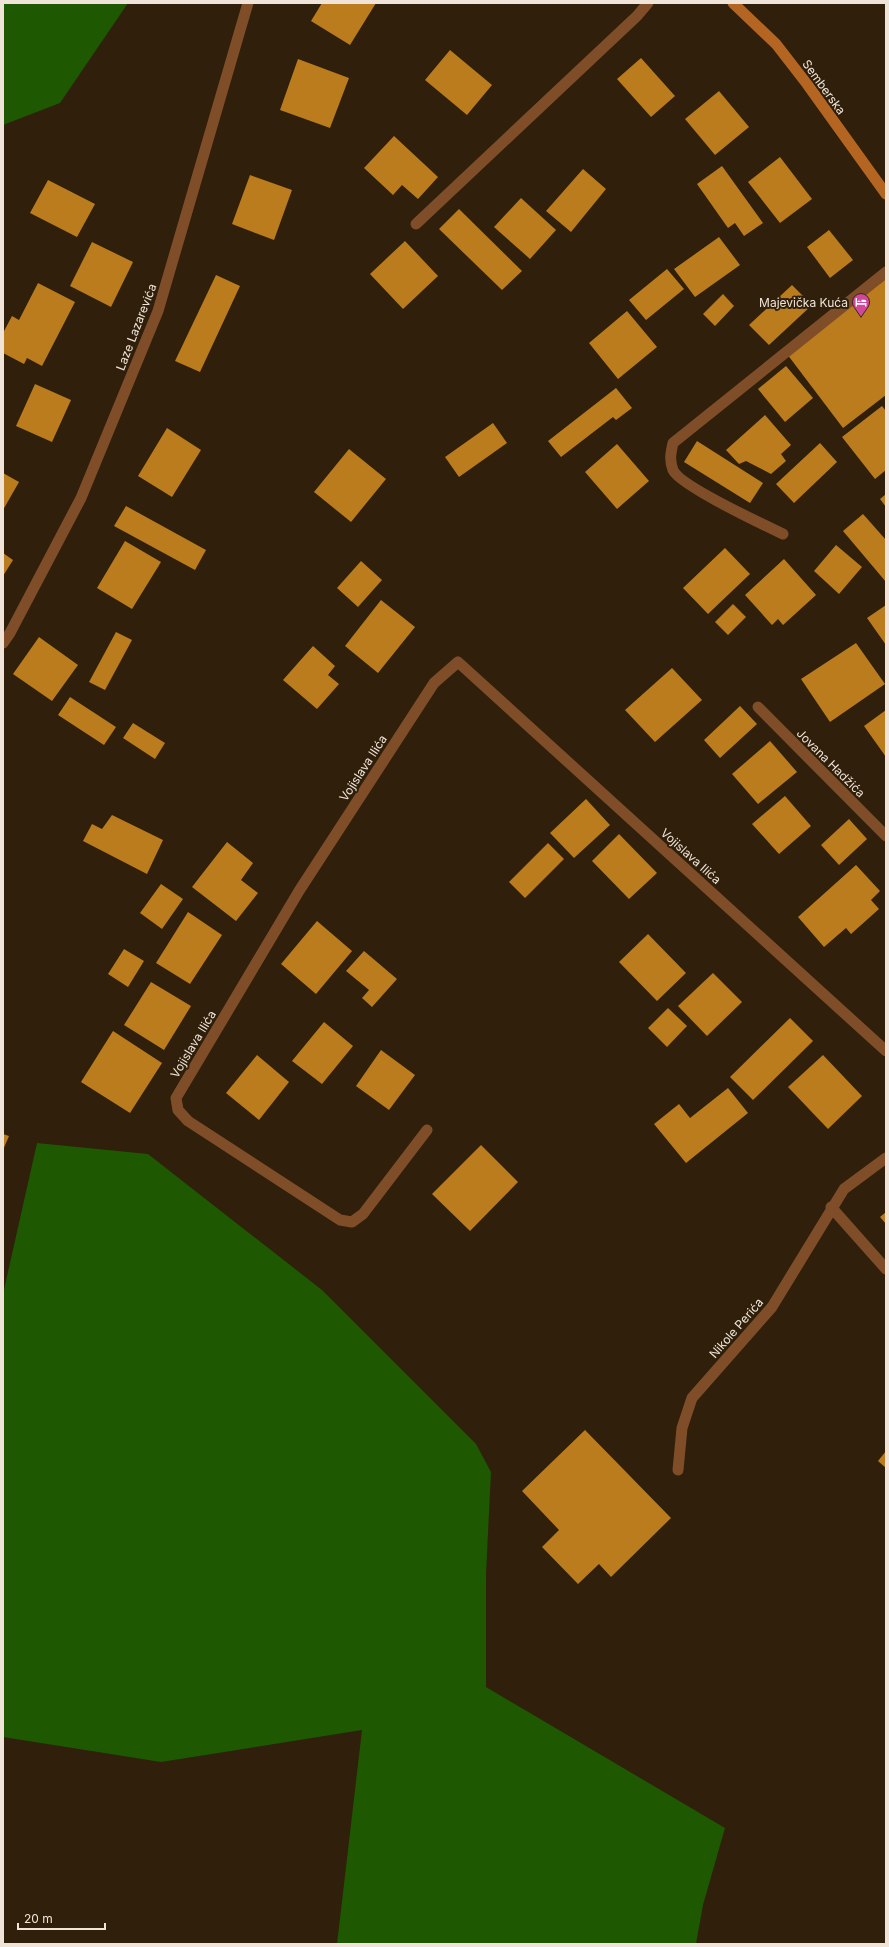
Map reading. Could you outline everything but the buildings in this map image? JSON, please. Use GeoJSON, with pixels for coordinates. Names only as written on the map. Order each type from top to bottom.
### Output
{"type":"FeatureCollection","features":[{"type":"Feature","properties":{"kind":"main road","name":"Semberska"},"geometry":{"type":"LineString","coordinates":[[733,3],[776,44],[886,193]]}},
{"type":"Feature","properties":{"kind":"street","name":"Laze Lazarevića"},"geometry":{"type":"LineString","coordinates":[[3,642],[10,633],[81,498],[158,312],[248,3]]}},
{"type":"Feature","properties":{"kind":"street"},"geometry":{"type":"LineString","coordinates":[[416,224],[637,16],[648,3]]}},
{"type":"Feature","properties":{"kind":"street"},"geometry":{"type":"LineString","coordinates":[[783,534],[697,490],[673,471],[670,458],[673,443],[886,272]]}},
{"type":"Feature","properties":{"kind":"street","name":"Vojislava Ilića"},"geometry":{"type":"LineString","coordinates":[[427,1130],[363,1214],[352,1222],[340,1220],[188,1121],[178,1110],[176,1098],[299,891],[434,683],[458,662],[886,1051]]}},
{"type":"Feature","properties":{"kind":"street","name":"Jovana Hadžića"},"geometry":{"type":"LineString","coordinates":[[758,707],[886,836]]}},
{"type":"Feature","properties":{"kind":"street","name":"Nikole Perića"},"geometry":{"type":"LineString","coordinates":[[678,1470],[682,1428],[692,1398],[772,1307],[844,1189],[886,1158]]}},
{"type":"Feature","properties":{"kind":"street"},"geometry":{"type":"LineString","coordinates":[[832,1208],[886,1269]]}},
{"type":"Feature","properties":{"kind":"green space"},"geometry":{"type":"Polygon","coordinates":[[[3,3],[128,3],[60,103],[3,125],[3,3]]]}},
{"type":"Feature","properties":{"kind":"green space"},"geometry":{"type":"Polygon","coordinates":[[[37,1143],[148,1154],[322,1290],[476,1444],[491,1472],[486,1574],[486,1687],[725,1828],[703,1905],[696,1944],[337,1944],[362,1730],[161,1762],[3,1737],[3,1294],[37,1143]]]}},
{"type":"Feature","properties":{"kind":"place","name":"Majevička Kuća"},"geometry":{"type":"Point","coordinates":[861,317]}}]}
